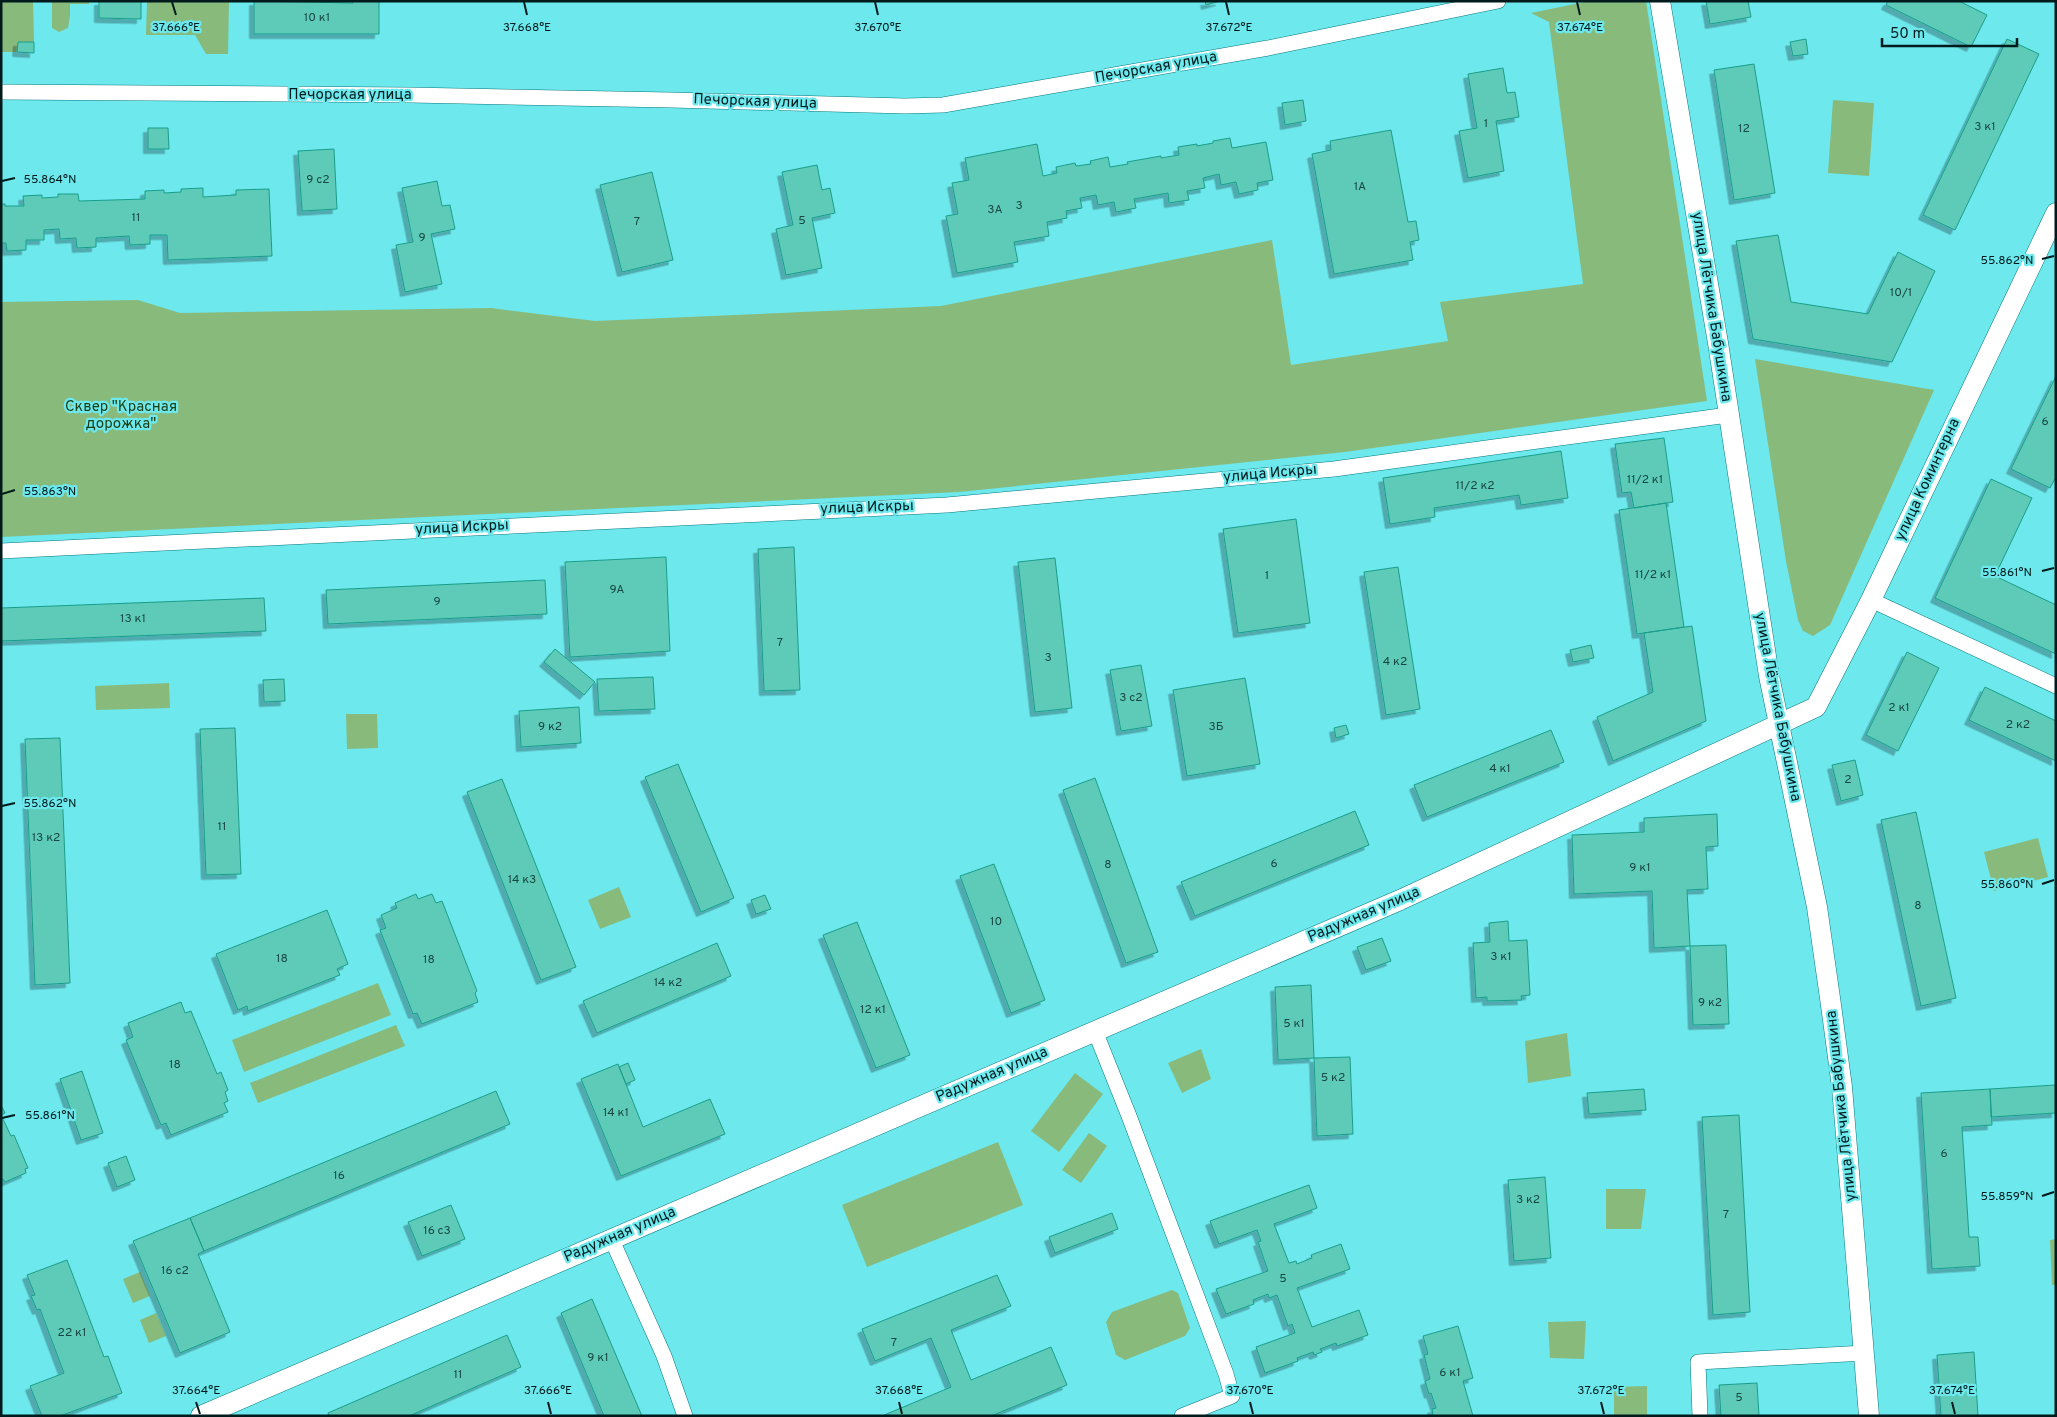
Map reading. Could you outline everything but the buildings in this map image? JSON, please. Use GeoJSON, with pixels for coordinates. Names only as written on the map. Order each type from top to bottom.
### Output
{"type":"FeatureCollection","features":[{"type":"Feature","properties":{"kind":"street","name":"Печорская улица"},"geometry":{"type":"LineString","coordinates":[[1,92],[410,95],[905,106],[943,105],[1261,50],[1498,1]]}},
{"type":"Feature","properties":{"kind":"street","name":"улица Лётчика Бабушкина"},"geometry":{"type":"LineString","coordinates":[[1660,1],[1718,343],[1757,608],[1816,907],[1836,1040],[1844,1106],[1869,1416]]}},
{"type":"Feature","properties":{"kind":"street","name":"улица Коминтерна"},"geometry":{"type":"LineString","coordinates":[[1779,726],[1816,707],[1871,600],[2056,214]]}},
{"type":"Feature","properties":{"kind":"street","name":"улица Искры"},"geometry":{"type":"LineString","coordinates":[[1,550],[947,505],[1334,469],[1728,415]]}},
{"type":"Feature","properties":{"kind":"street"},"geometry":{"type":"LineString","coordinates":[[1871,600],[2056,686]]}},
{"type":"Feature","properties":{"kind":"street","name":"Радужная улица"},"geometry":{"type":"LineString","coordinates":[[201,1416],[610,1238],[1400,900],[1779,726]]}},
{"type":"Feature","properties":{"kind":"street"},"geometry":{"type":"LineString","coordinates":[[1095,1031],[1226,1374],[1232,1396],[1182,1416]]}},
{"type":"Feature","properties":{"kind":"street"},"geometry":{"type":"LineString","coordinates":[[610,1238],[664,1356],[685,1416]]}},
{"type":"Feature","properties":{"kind":"street"},"geometry":{"type":"LineString","coordinates":[[1700,1416],[1698,1362],[1865,1353]]}},
{"type":"Feature","properties":{"kind":"green space"},"geometry":{"type":"Polygon","coordinates":[[[1,1],[33,1],[34,42],[18,42],[17,52],[1,52],[1,1]]]}},
{"type":"Feature","properties":{"kind":"green space"},"geometry":{"type":"Polygon","coordinates":[[[52,1],[89,1],[89,4],[70,4],[68,28],[59,32],[52,28],[52,1]]]}},
{"type":"Feature","properties":{"kind":"green space"},"geometry":{"type":"Polygon","coordinates":[[[147,1],[229,1],[228,54],[206,54],[195,35],[146,35],[147,1]]]}},
{"type":"Feature","properties":{"kind":"green space","name":"Сквер \"Красная дорожка\""},"geometry":{"type":"Polygon","coordinates":[[[1589,1],[1646,1],[1707,401],[1345,452],[959,492],[1,537],[1,302],[138,300],[180,313],[491,308],[595,321],[941,306],[1272,240],[1291,365],[1448,341],[1440,302],[1583,284],[1549,22],[1531,13],[1589,1]]]}},
{"type":"Feature","properties":{"kind":"green space"},"geometry":{"type":"Polygon","coordinates":[[[1833,100],[1874,103],[1869,176],[1828,173],[1833,100]]]}},
{"type":"Feature","properties":{"kind":"green space"},"geometry":{"type":"Polygon","coordinates":[[[1755,359],[1934,390],[1830,625],[1813,636],[1803,631],[1798,620],[1786,561],[1755,359]]]}},
{"type":"Feature","properties":{"kind":"green space"},"geometry":{"type":"Polygon","coordinates":[[[169,683],[170,708],[96,710],[95,686],[169,683]]]}},
{"type":"Feature","properties":{"kind":"green space"},"geometry":{"type":"Polygon","coordinates":[[[346,714],[377,714],[378,748],[347,749],[346,714]]]}},
{"type":"Feature","properties":{"kind":"green space"},"geometry":{"type":"Polygon","coordinates":[[[2038,838],[2048,877],[1994,891],[1984,852],[2038,838]]]}},
{"type":"Feature","properties":{"kind":"green space"},"geometry":{"type":"Polygon","coordinates":[[[619,887],[631,917],[600,929],[588,900],[619,887]]]}},
{"type":"Feature","properties":{"kind":"green space"},"geometry":{"type":"Polygon","coordinates":[[[378,983],[391,1015],[244,1072],[232,1040],[378,983]]]}},
{"type":"Feature","properties":{"kind":"green space"},"geometry":{"type":"Polygon","coordinates":[[[396,1025],[405,1046],[258,1103],[250,1083],[396,1025]]]}},
{"type":"Feature","properties":{"kind":"green space"},"geometry":{"type":"Polygon","coordinates":[[[1567,1033],[1571,1076],[1528,1083],[1525,1041],[1567,1033]]]}},
{"type":"Feature","properties":{"kind":"green space"},"geometry":{"type":"Polygon","coordinates":[[[1201,1049],[1211,1079],[1182,1093],[1168,1063],[1201,1049]]]}},
{"type":"Feature","properties":{"kind":"green space"},"geometry":{"type":"Polygon","coordinates":[[[1075,1073],[1103,1094],[1059,1152],[1031,1131],[1075,1073]]]}},
{"type":"Feature","properties":{"kind":"green space"},"geometry":{"type":"Polygon","coordinates":[[[1089,1133],[1107,1146],[1081,1183],[1062,1170],[1089,1133]]]}},
{"type":"Feature","properties":{"kind":"green space"},"geometry":{"type":"Polygon","coordinates":[[[998,1142],[1023,1205],[867,1267],[842,1205],[998,1142]]]}},
{"type":"Feature","properties":{"kind":"green space"},"geometry":{"type":"Polygon","coordinates":[[[1606,1189],[1646,1189],[1641,1229],[1606,1229],[1606,1189]]]}},
{"type":"Feature","properties":{"kind":"green space"},"geometry":{"type":"Polygon","coordinates":[[[2056,1239],[2056,1285],[2052,1285],[2050,1240],[2056,1239]]]}},
{"type":"Feature","properties":{"kind":"green space"},"geometry":{"type":"Polygon","coordinates":[[[140,1272],[150,1296],[133,1303],[123,1279],[140,1272]]]}},
{"type":"Feature","properties":{"kind":"green space"},"geometry":{"type":"Polygon","coordinates":[[[1172,1290],[1178,1293],[1190,1328],[1185,1336],[1125,1360],[1116,1355],[1106,1322],[1112,1312],[1172,1290]]]}},
{"type":"Feature","properties":{"kind":"green space"},"geometry":{"type":"Polygon","coordinates":[[[156,1313],[166,1336],[149,1343],[140,1320],[156,1313]]]}},
{"type":"Feature","properties":{"kind":"green space"},"geometry":{"type":"Polygon","coordinates":[[[1586,1321],[1584,1359],[1550,1358],[1548,1322],[1586,1321]]]}},
{"type":"Feature","properties":{"kind":"green space"},"geometry":{"type":"Polygon","coordinates":[[[1647,1386],[1647,1416],[1614,1416],[1614,1387],[1647,1386]]]}}]}
